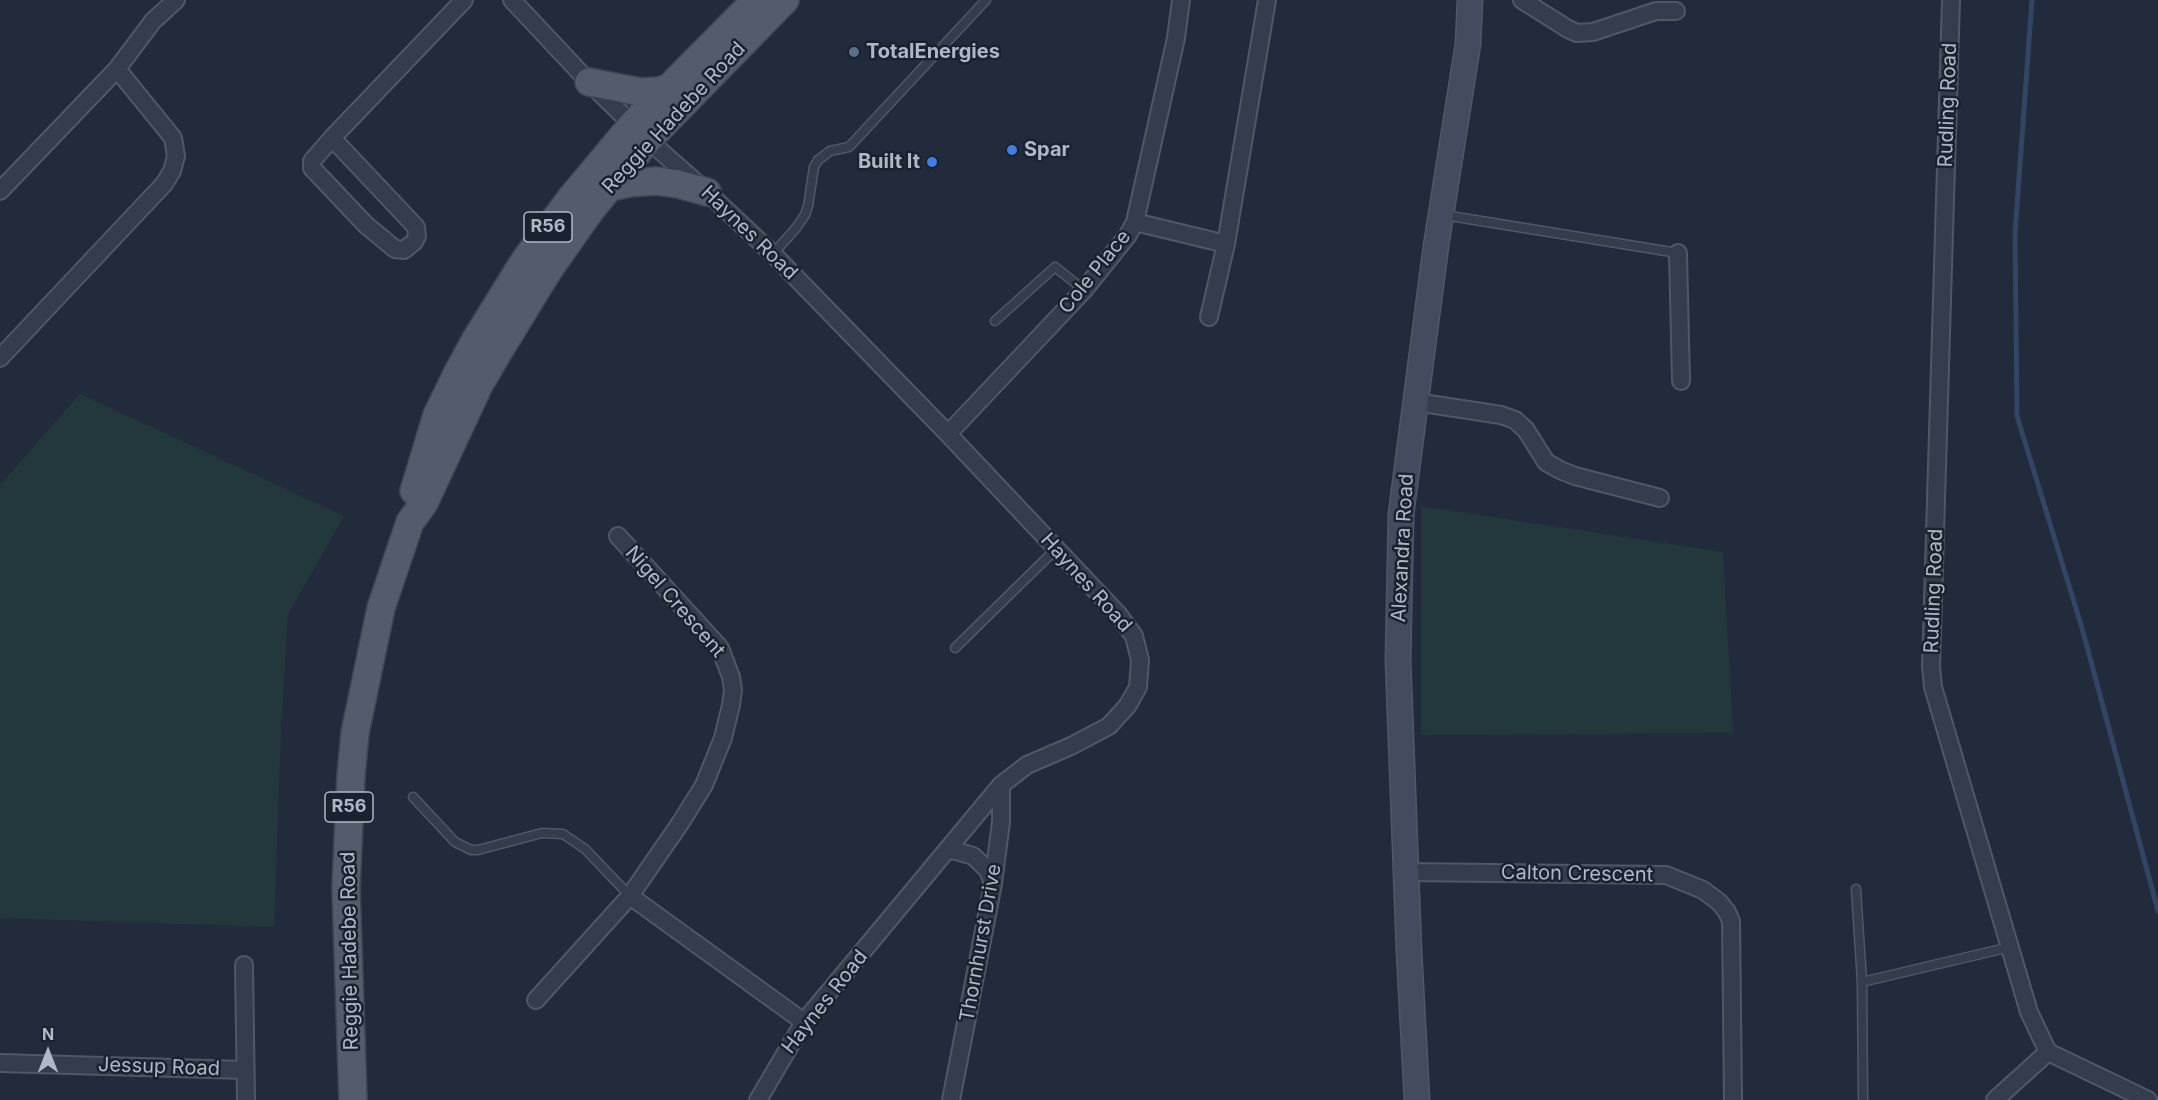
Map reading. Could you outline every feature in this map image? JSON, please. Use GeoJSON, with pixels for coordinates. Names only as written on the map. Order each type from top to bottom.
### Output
{"type":"FeatureCollection","features":[{"type":"Feature","properties":{"kind":"main road","name":"Reggie Hadebe Road"},"geometry":{"type":"LineString","coordinates":[[410,522],[424,503],[479,386],[499,351],[548,271],[607,188],[640,132],[670,87],[756,0]]}},
{"type":"Feature","properties":{"kind":"main road","name":"Reggie Hadebe Road"},"geometry":{"type":"LineString","coordinates":[[353,1100],[346,888],[353,754],[381,608],[410,522],[412,499],[437,415],[476,339],[525,260],[550,225],[640,132],[786,0]]}},
{"type":"Feature","properties":{"kind":"main road"},"geometry":{"type":"LineString","coordinates":[[589,82],[615,89],[640,92],[659,91],[670,87]]}},
{"type":"Feature","properties":{"kind":"main road"},"geometry":{"type":"LineString","coordinates":[[607,188],[630,183],[656,182],[678,184],[707,192]]}},
{"type":"Feature","properties":{"kind":"street"},"geometry":{"type":"LineString","coordinates":[[0,191],[117,69],[153,21],[176,0]]}},
{"type":"Feature","properties":{"kind":"street"},"geometry":{"type":"LineString","coordinates":[[332,138],[416,227],[417,236],[414,242],[404,250],[395,249],[366,225],[312,168],[312,161],[332,138],[464,0]]}},
{"type":"Feature","properties":{"kind":"street","name":"Haynes Road"},"geometry":{"type":"LineString","coordinates":[[512,0],[589,82],[640,132],[773,254],[948,434],[1118,614],[1134,636],[1140,660],[1138,687],[1128,705],[1109,726],[1027,765],[1001,785],[804,1022],[758,1100]]}},
{"type":"Feature","properties":{"kind":"street","name":"Cole Place"},"geometry":{"type":"LineString","coordinates":[[948,434],[1084,290],[1122,243],[1135,222],[1176,38],[1181,0]]}},
{"type":"Feature","properties":{"kind":"street"},"geometry":{"type":"LineString","coordinates":[[1209,318],[1226,244],[1267,0]]}},
{"type":"Feature","properties":{"kind":"street","name":"Alexandra Road"},"geometry":{"type":"LineString","coordinates":[[1416,1100],[1398,660],[1401,513],[1441,214],[1468,44],[1470,0]]}},
{"type":"Feature","properties":{"kind":"street"},"geometry":{"type":"LineString","coordinates":[[1522,0],[1577,33],[1593,32],[1656,11],[1676,11]]}},
{"type":"Feature","properties":{"kind":"street","name":"Rudling Road"},"geometry":{"type":"LineString","coordinates":[[1951,0],[1931,666],[1933,687],[2029,1012],[2048,1052]]}},
{"type":"Feature","properties":{"kind":"street"},"geometry":{"type":"LineString","coordinates":[[0,358],[164,184],[172,171],[176,156],[173,138],[117,69]]}},
{"type":"Feature","properties":{"kind":"street"},"geometry":{"type":"LineString","coordinates":[[1135,222],[1226,244]]}},
{"type":"Feature","properties":{"kind":"street"},"geometry":{"type":"LineString","coordinates":[[1678,253],[1681,381]]}},
{"type":"Feature","properties":{"kind":"street"},"geometry":{"type":"LineString","coordinates":[[1416,402],[1501,415],[1515,420],[1526,430],[1546,462],[1560,470],[1660,498]]}},
{"type":"Feature","properties":{"kind":"street","name":"Nigel Crescent"},"geometry":{"type":"LineString","coordinates":[[536,1000],[630,896],[681,822],[704,785],[723,738],[733,690],[727,662],[720,648],[618,536]]}},
{"type":"Feature","properties":{"kind":"street","name":"Thornhurst Drive"},"geometry":{"type":"LineString","coordinates":[[951,1100],[993,884],[1001,822],[1001,785]]}},
{"type":"Feature","properties":{"kind":"street"},"geometry":{"type":"LineString","coordinates":[[948,849],[973,856],[988,870],[993,884]]}},
{"type":"Feature","properties":{"kind":"street","name":"Calton Crescent"},"geometry":{"type":"LineString","coordinates":[[1407,872],[1666,875],[1703,890],[1719,902],[1731,921],[1733,1100]]}},
{"type":"Feature","properties":{"kind":"street"},"geometry":{"type":"LineString","coordinates":[[630,896],[804,1022]]}},
{"type":"Feature","properties":{"kind":"street"},"geometry":{"type":"LineString","coordinates":[[244,965],[246,1100]]}},
{"type":"Feature","properties":{"kind":"street"},"geometry":{"type":"LineString","coordinates":[[1995,1100],[2048,1052],[2148,1100]]}},
{"type":"Feature","properties":{"kind":"street","name":"Jessup Road"},"geometry":{"type":"LineString","coordinates":[[0,1063],[245,1070]]}},
{"type":"Feature","properties":{"kind":"lane"},"geometry":{"type":"LineString","coordinates":[[773,254],[805,215],[814,167],[818,160],[830,152],[849,147],[986,0]]}},
{"type":"Feature","properties":{"kind":"lane"},"geometry":{"type":"LineString","coordinates":[[1441,214],[1678,253]]}},
{"type":"Feature","properties":{"kind":"lane"},"geometry":{"type":"LineString","coordinates":[[995,321],[1055,267],[1084,290]]}},
{"type":"Feature","properties":{"kind":"lane"},"geometry":{"type":"LineString","coordinates":[[956,648],[1056,549]]}},
{"type":"Feature","properties":{"kind":"lane"},"geometry":{"type":"LineString","coordinates":[[413,797],[455,842],[471,850],[542,833],[563,834],[585,849],[630,896]]}},
{"type":"Feature","properties":{"kind":"lane"},"geometry":{"type":"LineString","coordinates":[[1856,889],[1862,982],[1863,1100]]}},
{"type":"Feature","properties":{"kind":"lane"},"geometry":{"type":"LineString","coordinates":[[1862,982],[2010,947]]}},
{"type":"Feature","properties":{"kind":"green space"},"geometry":{"type":"Polygon","coordinates":[[[80,394],[344,516],[288,614],[281,730],[274,927],[0,918],[0,485],[80,394]]]}},
{"type":"Feature","properties":{"kind":"green space"},"geometry":{"type":"Polygon","coordinates":[[[1421,506],[1723,552],[1733,733],[1421,735],[1421,506]]]}},
{"type":"Feature","properties":{"kind":"waterway"},"geometry":{"type":"LineString","coordinates":[[2032,0],[2015,233],[2017,416],[2082,628],[2158,911]]}},
{"type":"Feature","properties":{"kind":"place","name":"TotalEnergies"},"geometry":{"type":"Point","coordinates":[854,52]}},
{"type":"Feature","properties":{"kind":"place","name":"Spar"},"geometry":{"type":"Point","coordinates":[1012,150]}},
{"type":"Feature","properties":{"kind":"place","name":"Built It"},"geometry":{"type":"Point","coordinates":[932,162]}}]}
